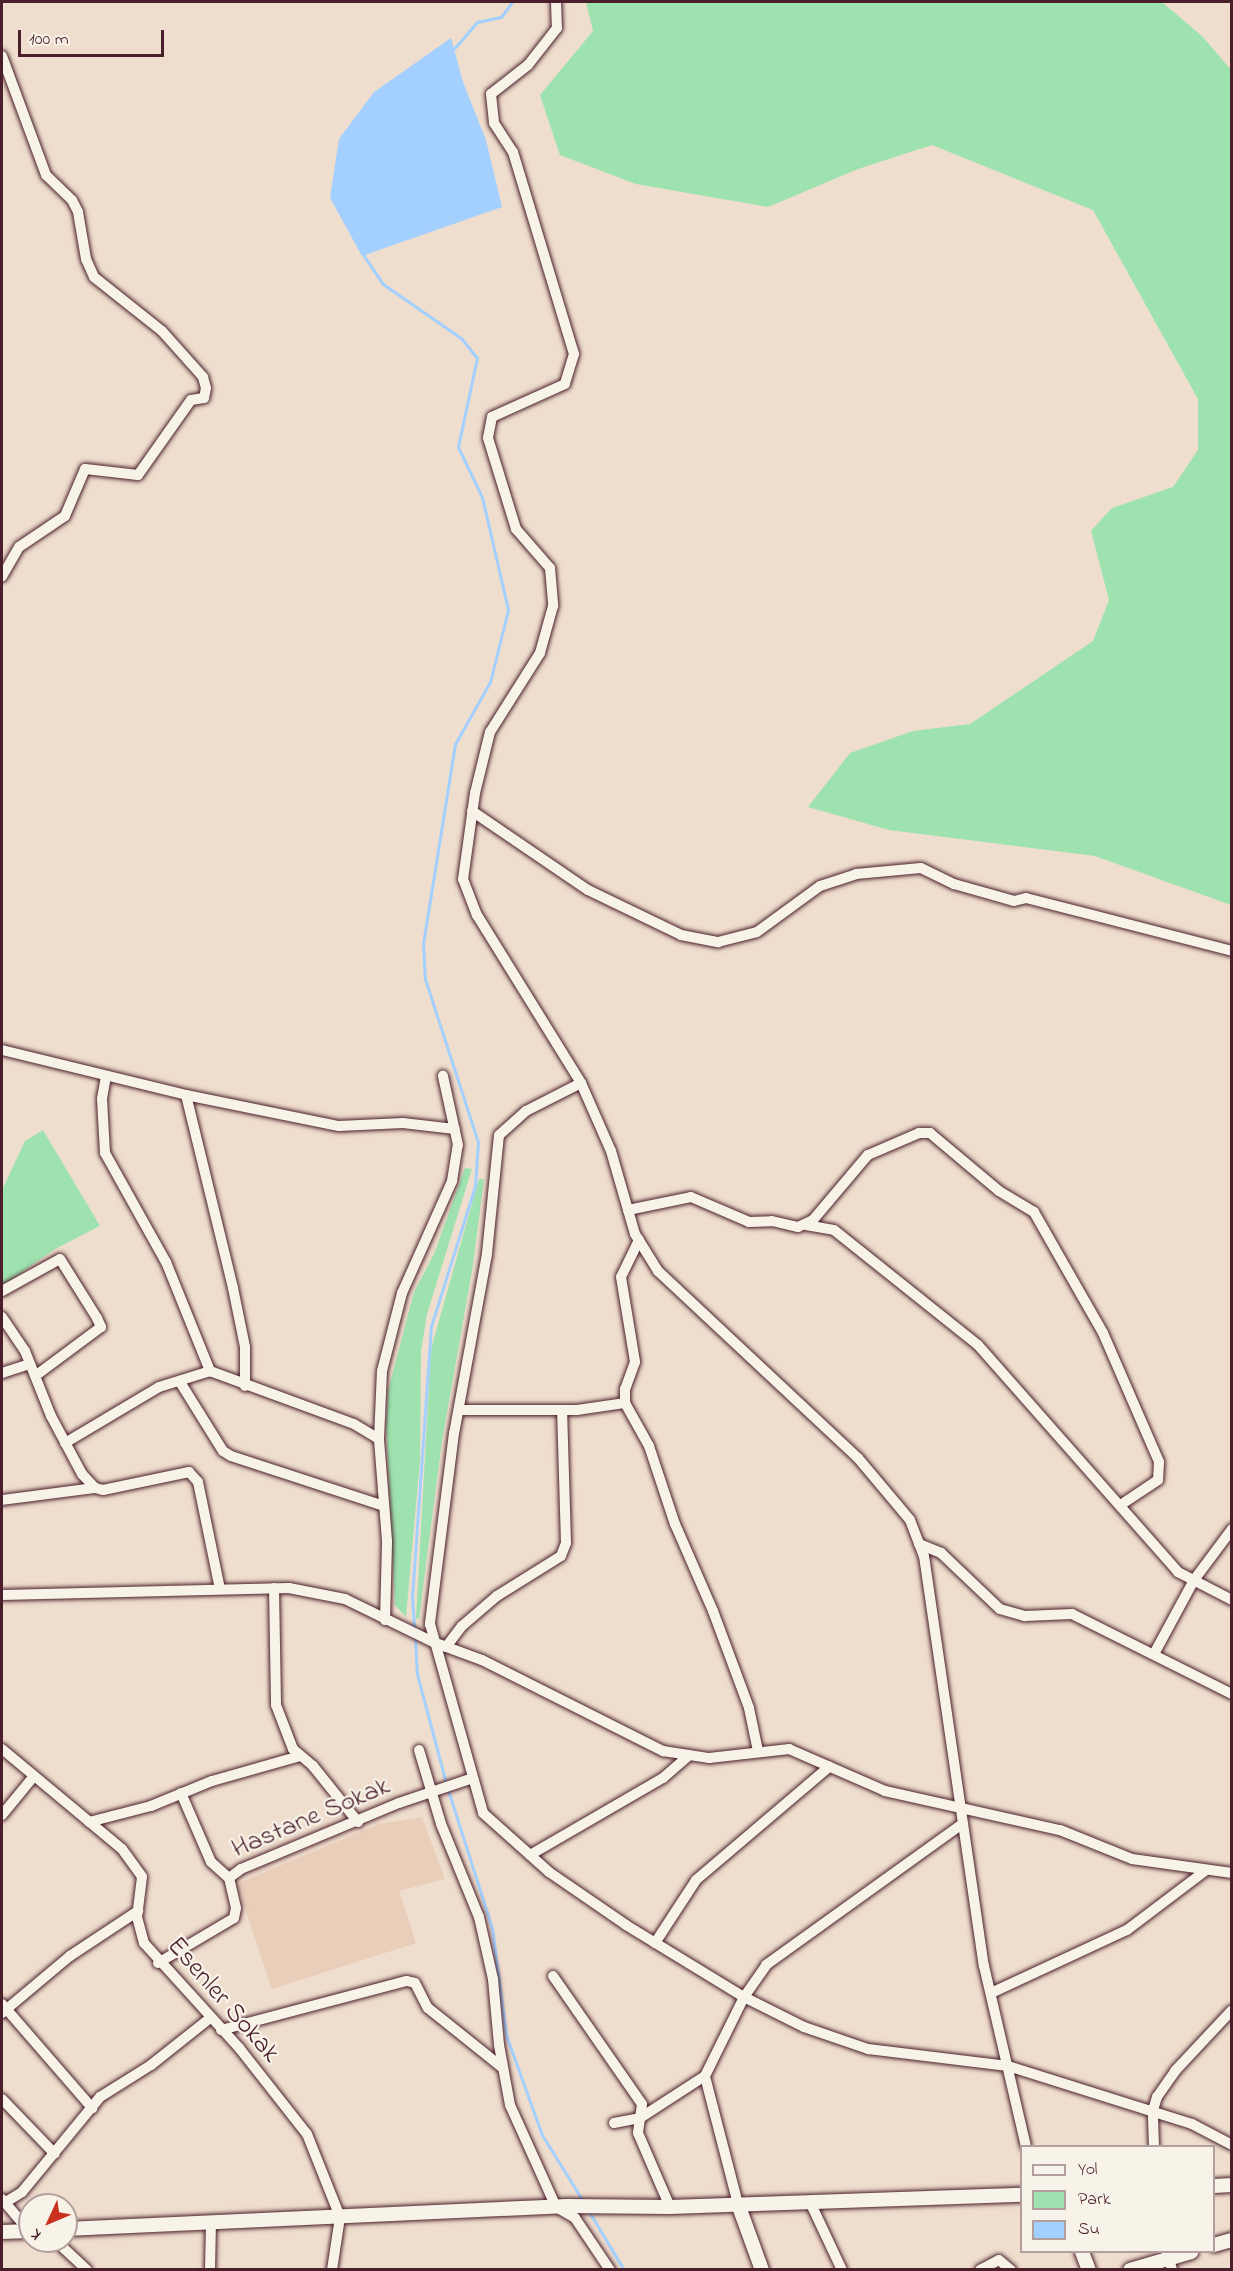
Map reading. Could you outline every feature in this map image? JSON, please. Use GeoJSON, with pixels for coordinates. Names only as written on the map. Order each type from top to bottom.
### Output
{"type":"FeatureCollection","features":[{"type":"Feature","properties":{"kind":"main road"},"geometry":{"type":"LineString","coordinates":[[1215,2186],[1232,2185]]}},
{"type":"Feature","properties":{"kind":"main road"},"geometry":{"type":"LineString","coordinates":[[78,2229],[561,2206],[670,2207],[1020,2195]]}},
{"type":"Feature","properties":{"kind":"main road"},"geometry":{"type":"LineString","coordinates":[[738,2204],[762,2270]]}},
{"type":"Feature","properties":{"kind":"main road"},"geometry":{"type":"LineString","coordinates":[[2,2232],[18,2231]]}},
{"type":"Feature","properties":{"kind":"main road"},"geometry":{"type":"LineString","coordinates":[[1215,2245],[1231,2243]]}},
{"type":"Feature","properties":{"kind":"main road"},"geometry":{"type":"LineString","coordinates":[[1082,2253],[1089,2270]]}},
{"type":"Feature","properties":{"kind":"main road"},"geometry":{"type":"LineString","coordinates":[[1130,2270],[1188,2253]]}},
{"type":"Feature","properties":{"kind":"street"},"geometry":{"type":"LineString","coordinates":[[556,2],[557,28],[528,65],[490,94],[494,123],[513,152],[574,354],[565,384],[492,417],[488,438],[516,529],[549,568],[553,606],[540,653],[490,732],[472,811],[463,879],[477,915],[581,1083],[611,1150],[639,1240],[658,1271],[858,1458],[910,1520],[919,1544],[961,1825],[991,1993],[1026,2145]]}},
{"type":"Feature","properties":{"kind":"street"},"geometry":{"type":"LineString","coordinates":[[2,56],[46,175],[72,200],[78,212],[86,259],[94,278],[162,331],[203,377],[206,388],[204,398],[191,400],[138,474],[86,469],[65,516],[19,547],[2,576]]}},
{"type":"Feature","properties":{"kind":"street"},"geometry":{"type":"LineString","coordinates":[[472,811],[588,890],[681,935],[718,942],[757,932],[820,886],[868,872],[921,868],[954,884],[1014,901],[1026,898],[1232,951]]}},
{"type":"Feature","properties":{"kind":"street"},"geometry":{"type":"LineString","coordinates":[[2,1050],[186,1095],[339,1126],[403,1123],[455,1129]]}},
{"type":"Feature","properties":{"kind":"street"},"geometry":{"type":"LineString","coordinates":[[106,1076],[102,1099],[105,1153],[166,1262],[210,1371]]}},
{"type":"Feature","properties":{"kind":"street"},"geometry":{"type":"LineString","coordinates":[[385,1620],[384,1506],[379,1439],[382,1371],[402,1293],[452,1181],[458,1145],[443,1076]]}},
{"type":"Feature","properties":{"kind":"street"},"geometry":{"type":"LineString","coordinates":[[581,1083],[526,1111],[499,1135],[487,1254],[459,1410],[430,1624],[433,1642],[483,1813],[549,1872],[655,1943],[744,1997],[804,2027],[868,2049],[1008,2066],[1046,2080],[1153,2110],[1192,2124],[1232,2145]]}},
{"type":"Feature","properties":{"kind":"street"},"geometry":{"type":"LineString","coordinates":[[186,1095],[245,1347],[245,1386]]}},
{"type":"Feature","properties":{"kind":"street"},"geometry":{"type":"LineString","coordinates":[[806,1225],[868,1155],[919,1134],[930,1133],[999,1191],[1034,1212],[1103,1334],[1159,1462],[1158,1480],[1122,1504]]}},
{"type":"Feature","properties":{"kind":"street"},"geometry":{"type":"LineString","coordinates":[[628,1210],[691,1197],[749,1222],[772,1221],[798,1227],[806,1225],[834,1230],[978,1345],[1090,1476],[1122,1504],[1178,1572],[1232,1600]]}},
{"type":"Feature","properties":{"kind":"street"},"geometry":{"type":"LineString","coordinates":[[639,1240],[621,1276],[634,1362],[625,1403],[649,1446],[675,1524],[713,1611],[749,1708],[758,1751]]}},
{"type":"Feature","properties":{"kind":"street"},"geometry":{"type":"LineString","coordinates":[[2,1291],[60,1259],[101,1328],[35,1376]]}},
{"type":"Feature","properties":{"kind":"street"},"geometry":{"type":"LineString","coordinates":[[2,1317],[30,1364],[65,1443],[82,1474],[95,1488]]}},
{"type":"Feature","properties":{"kind":"street"},"geometry":{"type":"LineString","coordinates":[[2,1373],[30,1364]]}},
{"type":"Feature","properties":{"kind":"street"},"geometry":{"type":"LineString","coordinates":[[65,1443],[159,1387],[210,1371],[245,1386],[354,1424],[379,1439]]}},
{"type":"Feature","properties":{"kind":"street"},"geometry":{"type":"LineString","coordinates":[[180,1382],[223,1451],[231,1456],[384,1506]]}},
{"type":"Feature","properties":{"kind":"street"},"geometry":{"type":"LineString","coordinates":[[459,1410],[562,1410],[625,1403]]}},
{"type":"Feature","properties":{"kind":"street"},"geometry":{"type":"LineString","coordinates":[[446,1647],[462,1626],[497,1596],[561,1556],[566,1543],[562,1410]]}},
{"type":"Feature","properties":{"kind":"street"},"geometry":{"type":"LineString","coordinates":[[2,1500],[95,1488],[103,1490],[189,1472],[198,1482],[220,1589]]}},
{"type":"Feature","properties":{"kind":"street"},"geometry":{"type":"LineString","coordinates":[[1154,1654],[1194,1580],[1232,1529]]}},
{"type":"Feature","properties":{"kind":"street"},"geometry":{"type":"LineString","coordinates":[[919,1544],[941,1553],[1000,1609],[1025,1616],[1072,1614],[1232,1694]]}},
{"type":"Feature","properties":{"kind":"street"},"geometry":{"type":"LineString","coordinates":[[274,1588],[276,1705],[293,1749],[358,1822]]}},
{"type":"Feature","properties":{"kind":"street"},"geometry":{"type":"LineString","coordinates":[[2,1595],[274,1588],[345,1599],[401,1628],[482,1660],[663,1751],[709,1758],[789,1749],[885,1791],[959,1810],[992,1813],[1060,1830],[1131,1859],[1232,1873]]}},
{"type":"Feature","properties":{"kind":"street","name":"Esenler Sokak"},"geometry":{"type":"LineString","coordinates":[[2,1749],[122,1849],[142,1877],[138,1911],[144,1943],[158,1963],[221,2030],[307,2134],[340,2217]]}},
{"type":"Feature","properties":{"kind":"street"},"geometry":{"type":"LineString","coordinates":[[419,1750],[431,1795],[479,1917],[493,1978],[503,2068],[510,2106],[561,2206],[575,2218],[610,2270]]}},
{"type":"Feature","properties":{"kind":"street"},"geometry":{"type":"LineString","coordinates":[[530,1855],[663,1778],[689,1755]]}},
{"type":"Feature","properties":{"kind":"street"},"geometry":{"type":"LineString","coordinates":[[89,1822],[300,1756]]}},
{"type":"Feature","properties":{"kind":"street"},"geometry":{"type":"LineString","coordinates":[[655,1943],[696,1880],[829,1767]]}},
{"type":"Feature","properties":{"kind":"street"},"geometry":{"type":"LineString","coordinates":[[2,1815],[34,1776]]}},
{"type":"Feature","properties":{"kind":"street","name":"Hastane Sokak"},"geometry":{"type":"LineString","coordinates":[[158,1963],[234,1918],[236,1908],[229,1878],[280,1851],[358,1822],[399,1803],[431,1795],[473,1778]]}},
{"type":"Feature","properties":{"kind":"street"},"geometry":{"type":"LineString","coordinates":[[181,1793],[211,1862],[229,1878]]}},
{"type":"Feature","properties":{"kind":"street"},"geometry":{"type":"LineString","coordinates":[[614,2123],[640,2118],[705,2076],[744,1997],[766,1965],[961,1825]]}},
{"type":"Feature","properties":{"kind":"street"},"geometry":{"type":"LineString","coordinates":[[991,1993],[1127,1930],[1205,1871]]}},
{"type":"Feature","properties":{"kind":"street"},"geometry":{"type":"LineString","coordinates":[[92,2108],[3,2009],[70,1956],[138,1911]]}},
{"type":"Feature","properties":{"kind":"street"},"geometry":{"type":"LineString","coordinates":[[553,1976],[642,2104],[638,2133],[670,2207]]}},
{"type":"Feature","properties":{"kind":"street"},"geometry":{"type":"LineString","coordinates":[[221,2030],[407,1981],[415,1983],[428,2008],[503,2068]]}},
{"type":"Feature","properties":{"kind":"street"},"geometry":{"type":"LineString","coordinates":[[1154,2145],[1153,2110],[1174,2071],[1232,2010]]}},
{"type":"Feature","properties":{"kind":"street"},"geometry":{"type":"LineString","coordinates":[[18,2217],[4,2200],[22,2192],[92,2108],[116,2084],[151,2065],[210,2018]]}},
{"type":"Feature","properties":{"kind":"street"},"geometry":{"type":"LineString","coordinates":[[705,2076],[738,2204]]}},
{"type":"Feature","properties":{"kind":"street"},"geometry":{"type":"LineString","coordinates":[[2,2099],[55,2154]]}},
{"type":"Feature","properties":{"kind":"street"},"geometry":{"type":"LineString","coordinates":[[810,2202],[842,2270]]}},
{"type":"Feature","properties":{"kind":"street"},"geometry":{"type":"LineString","coordinates":[[332,2270],[340,2217]]}},
{"type":"Feature","properties":{"kind":"street"},"geometry":{"type":"LineString","coordinates":[[210,2270],[212,2223]]}},
{"type":"Feature","properties":{"kind":"street"},"geometry":{"type":"LineString","coordinates":[[69,2253],[87,2270]]}},
{"type":"Feature","properties":{"kind":"street"},"geometry":{"type":"LineString","coordinates":[[980,2270],[999,2260],[1011,2270]]}},
{"type":"Feature","properties":{"kind":"shaded area"},"geometry":{"type":"Polygon","coordinates":[[[422,1817],[445,1879],[399,1891],[416,1943],[272,1989],[237,1884],[379,1824],[422,1817]]]}},
{"type":"Feature","properties":{"kind":"green space"},"geometry":{"type":"Polygon","coordinates":[[[586,2],[1162,2],[1203,37],[1231,70],[1231,905],[1095,856],[889,830],[808,807],[850,753],[913,731],[970,724],[1093,641],[1109,600],[1091,531],[1112,508],[1173,487],[1198,450],[1198,399],[1093,210],[932,145],[858,169],[768,207],[636,184],[560,155],[540,95],[593,31],[586,2]]]}},
{"type":"Feature","properties":{"kind":"green space"},"geometry":{"type":"Polygon","coordinates":[[[43,1130],[100,1226],[55,1249],[2,1286],[2,1190],[25,1141],[43,1130]]]}},
{"type":"Feature","properties":{"kind":"green space"},"geometry":{"type":"Polygon","coordinates":[[[465,1168],[472,1169],[427,1314],[421,1351],[420,1460],[406,1617],[395,1605],[386,1425],[388,1391],[414,1292],[434,1254],[465,1168]]]}},
{"type":"Feature","properties":{"kind":"green space"},"geometry":{"type":"Polygon","coordinates":[[[479,1179],[484,1179],[473,1265],[442,1441],[419,1619],[416,1618],[431,1349],[479,1179]]]}},
{"type":"Feature","properties":{"kind":"water"},"geometry":{"type":"Polygon","coordinates":[[[451,38],[463,82],[486,140],[502,207],[362,256],[330,198],[339,139],[374,92],[451,38]]]}},
{"type":"Feature","properties":{"kind":"waterway"},"geometry":{"type":"LineString","coordinates":[[452,51],[477,22],[501,17],[512,2]]}},
{"type":"Feature","properties":{"kind":"waterway"},"geometry":{"type":"LineString","coordinates":[[362,253],[383,284],[462,339],[477,358],[458,447],[482,497],[508,610],[490,682],[455,744],[423,944],[425,979],[478,1142],[475,1186],[431,1326],[412,1597],[414,1628]]}},
{"type":"Feature","properties":{"kind":"waterway"},"geometry":{"type":"LineString","coordinates":[[415,1638],[417,1674],[446,1783]]}},
{"type":"Feature","properties":{"kind":"waterway"},"geometry":{"type":"LineString","coordinates":[[448,1790],[492,1928],[506,2035],[542,2135],[583,2201]]}},
{"type":"Feature","properties":{"kind":"waterway"},"geometry":{"type":"LineString","coordinates":[[588,2210],[624,2270]]}}]}
